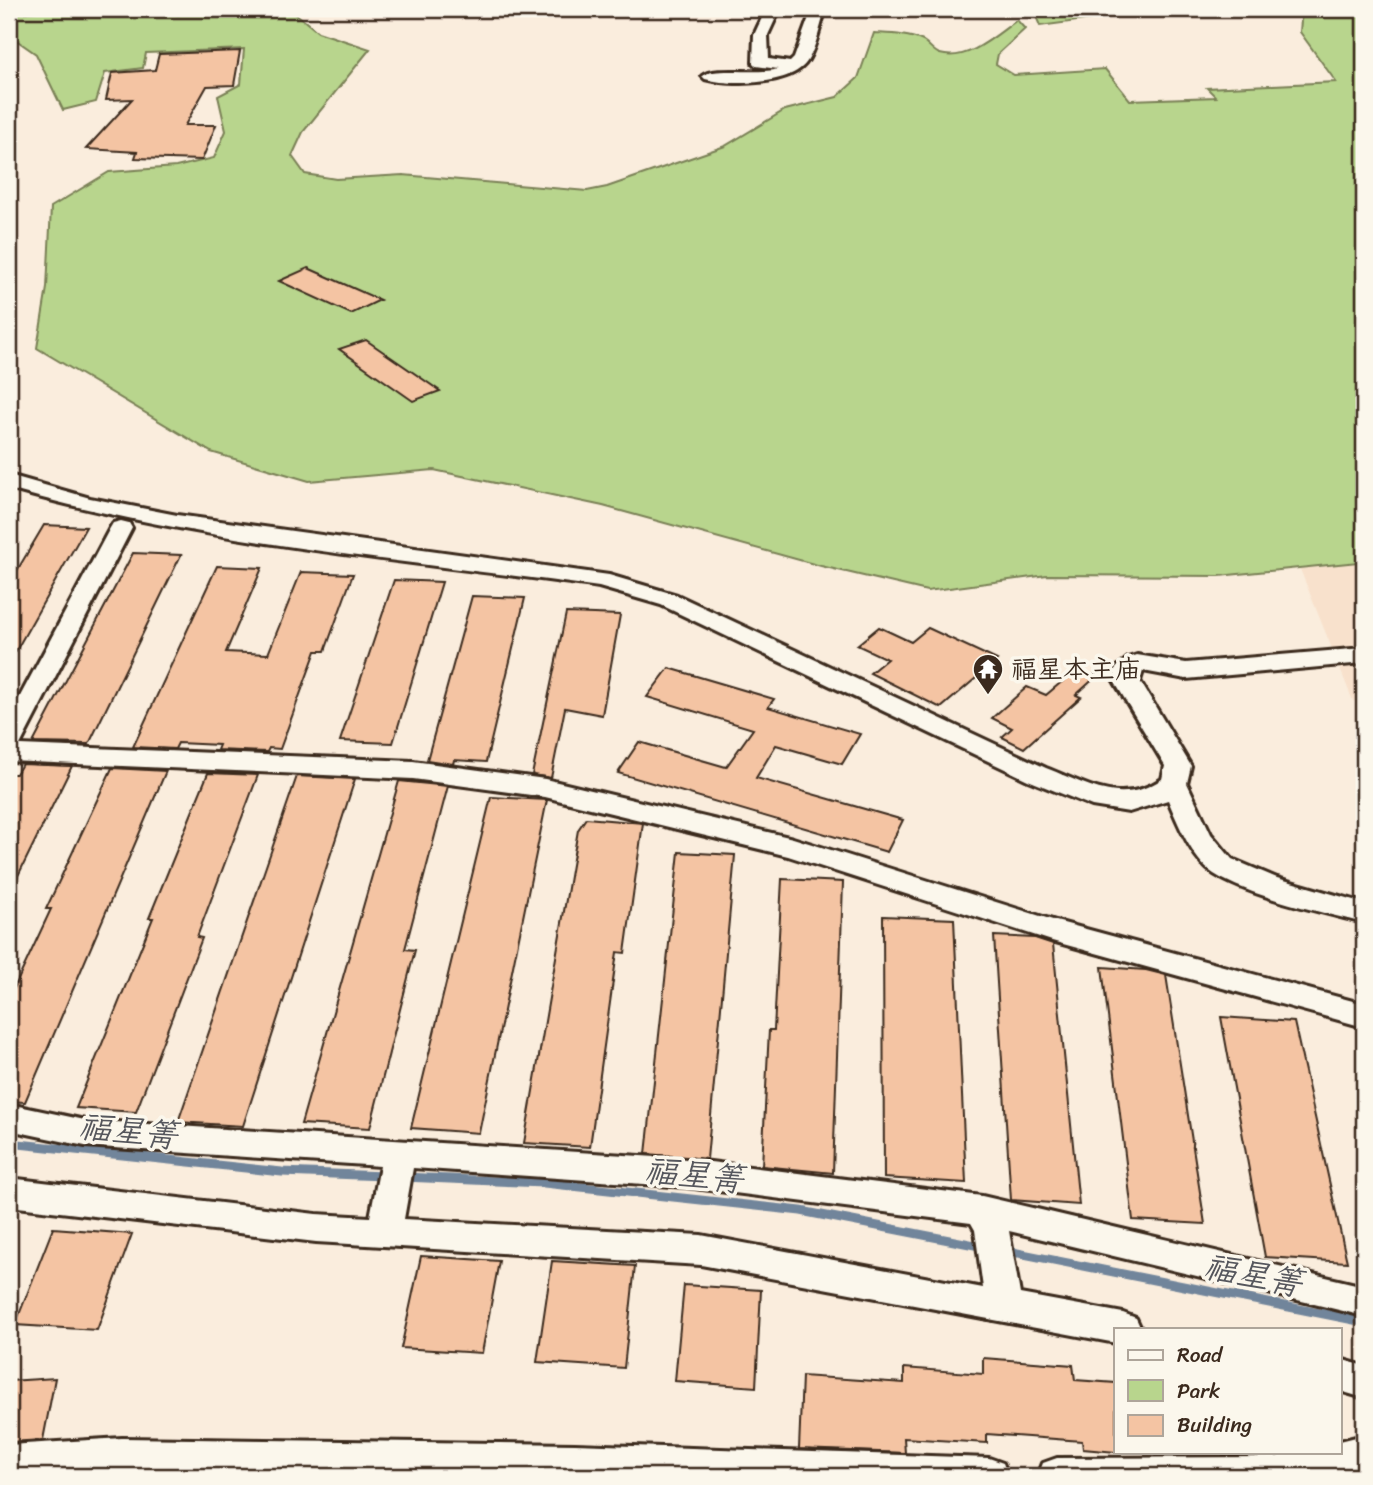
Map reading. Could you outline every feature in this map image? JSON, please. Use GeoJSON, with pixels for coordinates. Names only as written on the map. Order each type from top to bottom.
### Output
{"type":"FeatureCollection","features":[{"type":"Feature","properties":{"kind":"street"},"geometry":{"type":"LineString","coordinates":[[773,9],[761,35],[761,63],[793,66]]}},
{"type":"Feature","properties":{"kind":"street"},"geometry":{"type":"LineString","coordinates":[[710,76],[760,76],[784,72],[801,60],[809,29],[819,9]]}},
{"type":"Feature","properties":{"kind":"street"},"geometry":{"type":"LineString","coordinates":[[9,482],[87,504],[177,522],[614,583],[669,600],[1037,774],[1102,800],[1129,803],[1142,800],[1154,797],[1174,783]]}},
{"type":"Feature","properties":{"kind":"street"},"geometry":{"type":"LineString","coordinates":[[9,741],[121,528]]}},
{"type":"Feature","properties":{"kind":"street"},"geometry":{"type":"LineString","coordinates":[[1364,655],[1186,671],[1137,663],[1128,668],[1127,681],[1178,766],[1174,783],[1199,838],[1222,866],[1267,886],[1364,913]]}},
{"type":"Feature","properties":{"kind":"street"},"geometry":{"type":"LineString","coordinates":[[9,753],[413,770],[545,788],[793,848],[1052,930],[1364,1016]]}},
{"type":"Feature","properties":{"kind":"street"},"geometry":{"type":"LineString","coordinates":[[9,1117],[85,1133],[396,1157],[687,1173],[987,1220],[1364,1301]]}},
{"type":"Feature","properties":{"kind":"street"},"geometry":{"type":"LineString","coordinates":[[384,1232],[396,1157]]}},
{"type":"Feature","properties":{"kind":"street"},"geometry":{"type":"LineString","coordinates":[[9,1192],[316,1228],[701,1250],[1118,1328]]}},
{"type":"Feature","properties":{"kind":"street"},"geometry":{"type":"LineString","coordinates":[[987,1220],[1004,1307]]}},
{"type":"Feature","properties":{"kind":"street"},"geometry":{"type":"LineString","coordinates":[[1342,1376],[1364,1382]]}},
{"type":"Feature","properties":{"kind":"street"},"geometry":{"type":"LineString","coordinates":[[1057,1476],[1275,1475],[1364,1453]]}},
{"type":"Feature","properties":{"kind":"street"},"geometry":{"type":"LineString","coordinates":[[9,1463],[122,1456],[575,1462],[989,1476]]}},
{"type":"Feature","properties":{"kind":"shaded area"},"geometry":{"type":"Polygon","coordinates":[[[1359,562],[1364,564],[1364,700],[1353,701],[1300,569],[1359,562]]]}},
{"type":"Feature","properties":{"kind":"green space"},"geometry":{"type":"Polygon","coordinates":[[[57,9],[161,9],[178,15],[195,9],[290,9],[318,32],[370,49],[303,132],[292,156],[305,174],[336,179],[403,175],[587,191],[607,187],[725,146],[785,110],[837,97],[858,78],[874,33],[917,39],[940,54],[961,54],[981,46],[1017,20],[1025,29],[998,54],[996,64],[1014,75],[1105,69],[1130,100],[1216,97],[1207,88],[1336,82],[1300,32],[1302,9],[1364,9],[1364,564],[1358,562],[1219,576],[1047,575],[927,591],[821,566],[603,506],[434,470],[309,481],[211,452],[37,348],[47,288],[51,207],[109,172],[176,167],[214,158],[226,131],[218,96],[241,84],[244,49],[146,53],[143,68],[105,73],[96,102],[63,110],[36,54],[9,35],[9,14],[57,9]]]}},
{"type":"Feature","properties":{"kind":"green space"},"geometry":{"type":"Polygon","coordinates":[[[1033,9],[1168,9],[1040,26],[1033,9]]]}},
{"type":"Feature","properties":{"kind":"building"},"geometry":{"type":"Polygon","coordinates":[[[240,51],[234,85],[207,86],[185,125],[216,125],[202,160],[135,158],[137,152],[86,149],[132,99],[106,100],[112,73],[155,70],[159,54],[240,51]]]}},
{"type":"Feature","properties":{"kind":"building"},"geometry":{"type":"Polygon","coordinates":[[[308,268],[380,300],[351,314],[279,281],[308,268]]]}},
{"type":"Feature","properties":{"kind":"building"},"geometry":{"type":"Polygon","coordinates":[[[366,340],[440,391],[413,401],[339,349],[366,340]]]}},
{"type":"Feature","properties":{"kind":"building"},"geometry":{"type":"Polygon","coordinates":[[[44,525],[86,527],[9,663],[9,584],[44,525]]]}},
{"type":"Feature","properties":{"kind":"building"},"geometry":{"type":"Polygon","coordinates":[[[133,553],[181,555],[89,744],[33,743],[133,553]]]}},
{"type":"Feature","properties":{"kind":"building"},"geometry":{"type":"Polygon","coordinates":[[[217,566],[262,568],[226,652],[268,654],[301,572],[353,574],[325,651],[316,651],[280,749],[269,748],[267,752],[217,750],[219,745],[178,743],[175,749],[133,747],[217,566]]]}},
{"type":"Feature","properties":{"kind":"building"},"geometry":{"type":"Polygon","coordinates":[[[394,580],[442,582],[393,743],[340,741],[394,580]]]}},
{"type":"Feature","properties":{"kind":"building"},"geometry":{"type":"Polygon","coordinates":[[[472,596],[525,598],[486,762],[454,760],[453,764],[427,760],[472,596]]]}},
{"type":"Feature","properties":{"kind":"building"},"geometry":{"type":"Polygon","coordinates":[[[566,613],[620,615],[602,715],[565,708],[551,778],[532,775],[566,613]]]}},
{"type":"Feature","properties":{"kind":"building"},"geometry":{"type":"Polygon","coordinates":[[[879,627],[911,642],[928,628],[997,660],[941,708],[870,673],[887,659],[857,645],[879,627]]]}},
{"type":"Feature","properties":{"kind":"building"},"geometry":{"type":"Polygon","coordinates":[[[669,668],[774,699],[768,707],[860,734],[842,764],[776,745],[756,778],[903,820],[887,852],[618,773],[639,742],[726,767],[753,729],[647,697],[669,668]]]}},
{"type":"Feature","properties":{"kind":"building"},"geometry":{"type":"Polygon","coordinates":[[[1071,674],[1098,675],[1076,695],[1081,697],[1024,748],[1002,737],[1012,728],[992,718],[1027,687],[1046,695],[1071,674]]]}},
{"type":"Feature","properties":{"kind":"building"},"geometry":{"type":"Polygon","coordinates":[[[22,764],[72,766],[9,894],[9,774],[16,774],[22,764]]]}},
{"type":"Feature","properties":{"kind":"building"},"geometry":{"type":"Polygon","coordinates":[[[112,768],[166,771],[25,1102],[9,1101],[9,999],[51,909],[46,909],[112,768]]]}},
{"type":"Feature","properties":{"kind":"building"},"geometry":{"type":"Polygon","coordinates":[[[208,773],[258,775],[197,937],[202,938],[136,1112],[76,1108],[153,918],[149,918],[208,773]]]}},
{"type":"Feature","properties":{"kind":"building"},"geometry":{"type":"Polygon","coordinates":[[[297,776],[355,779],[243,1126],[178,1122],[297,776]]]}},
{"type":"Feature","properties":{"kind":"building"},"geometry":{"type":"Polygon","coordinates":[[[399,781],[448,786],[405,949],[415,950],[370,1128],[301,1124],[399,781]]]}},
{"type":"Feature","properties":{"kind":"building"},"geometry":{"type":"Polygon","coordinates":[[[491,797],[547,800],[479,1133],[411,1128],[491,797]]]}},
{"type":"Feature","properties":{"kind":"building"},"geometry":{"type":"Polygon","coordinates":[[[586,818],[643,823],[625,953],[617,952],[590,1147],[524,1143],[578,830],[586,818]]]}},
{"type":"Feature","properties":{"kind":"building"},"geometry":{"type":"Polygon","coordinates":[[[679,852],[735,855],[707,1159],[646,1154],[679,852]]]}},
{"type":"Feature","properties":{"kind":"building"},"geometry":{"type":"Polygon","coordinates":[[[782,879],[843,882],[833,1173],[762,1166],[769,1030],[774,1030],[782,879]]]}},
{"type":"Feature","properties":{"kind":"building"},"geometry":{"type":"Polygon","coordinates":[[[883,916],[954,919],[966,1183],[884,1178],[883,916]]]}},
{"type":"Feature","properties":{"kind":"building"},"geometry":{"type":"Polygon","coordinates":[[[994,936],[1035,938],[1053,944],[1079,1205],[1011,1200],[994,936]]]}},
{"type":"Feature","properties":{"kind":"building"},"geometry":{"type":"Polygon","coordinates":[[[1102,967],[1146,970],[1166,975],[1205,1224],[1133,1220],[1102,967]]]}},
{"type":"Feature","properties":{"kind":"building"},"geometry":{"type":"Polygon","coordinates":[[[1221,1017],[1294,1022],[1347,1262],[1265,1257],[1221,1017]]]}},
{"type":"Feature","properties":{"kind":"building"},"geometry":{"type":"Polygon","coordinates":[[[53,1228],[132,1234],[97,1330],[15,1325],[53,1228]]]}},
{"type":"Feature","properties":{"kind":"building"},"geometry":{"type":"Polygon","coordinates":[[[421,1256],[499,1261],[482,1353],[401,1348],[421,1256]]]}},
{"type":"Feature","properties":{"kind":"building"},"geometry":{"type":"Polygon","coordinates":[[[552,1261],[635,1266],[624,1368],[537,1362],[552,1261]]]}},
{"type":"Feature","properties":{"kind":"building"},"geometry":{"type":"Polygon","coordinates":[[[684,1285],[761,1290],[756,1387],[675,1381],[684,1285]]]}},
{"type":"Feature","properties":{"kind":"building"},"geometry":{"type":"Polygon","coordinates":[[[983,1358],[1073,1365],[1075,1380],[1114,1383],[1114,1452],[1083,1449],[1082,1441],[987,1434],[987,1443],[904,1438],[905,1453],[799,1449],[802,1376],[904,1383],[904,1368],[983,1374],[983,1358]]]}},
{"type":"Feature","properties":{"kind":"building"},"geometry":{"type":"Polygon","coordinates":[[[55,1378],[43,1440],[9,1442],[9,1381],[55,1378]]]}},
{"type":"Feature","properties":{"kind":"waterway","name":"福星箐"},"geometry":{"type":"LineString","coordinates":[[9,1143],[282,1172],[384,1176]]}},
{"type":"Feature","properties":{"kind":"waterway","name":"福星箐"},"geometry":{"type":"LineString","coordinates":[[403,1177],[544,1183],[801,1211],[985,1247]]}},
{"type":"Feature","properties":{"kind":"waterway","name":"福星箐"},"geometry":{"type":"LineString","coordinates":[[1003,1250],[1364,1322]]}},
{"type":"Feature","properties":{"kind":"place","name":"福星本主庙"},"geometry":{"type":"Point","coordinates":[988,696]}}]}
